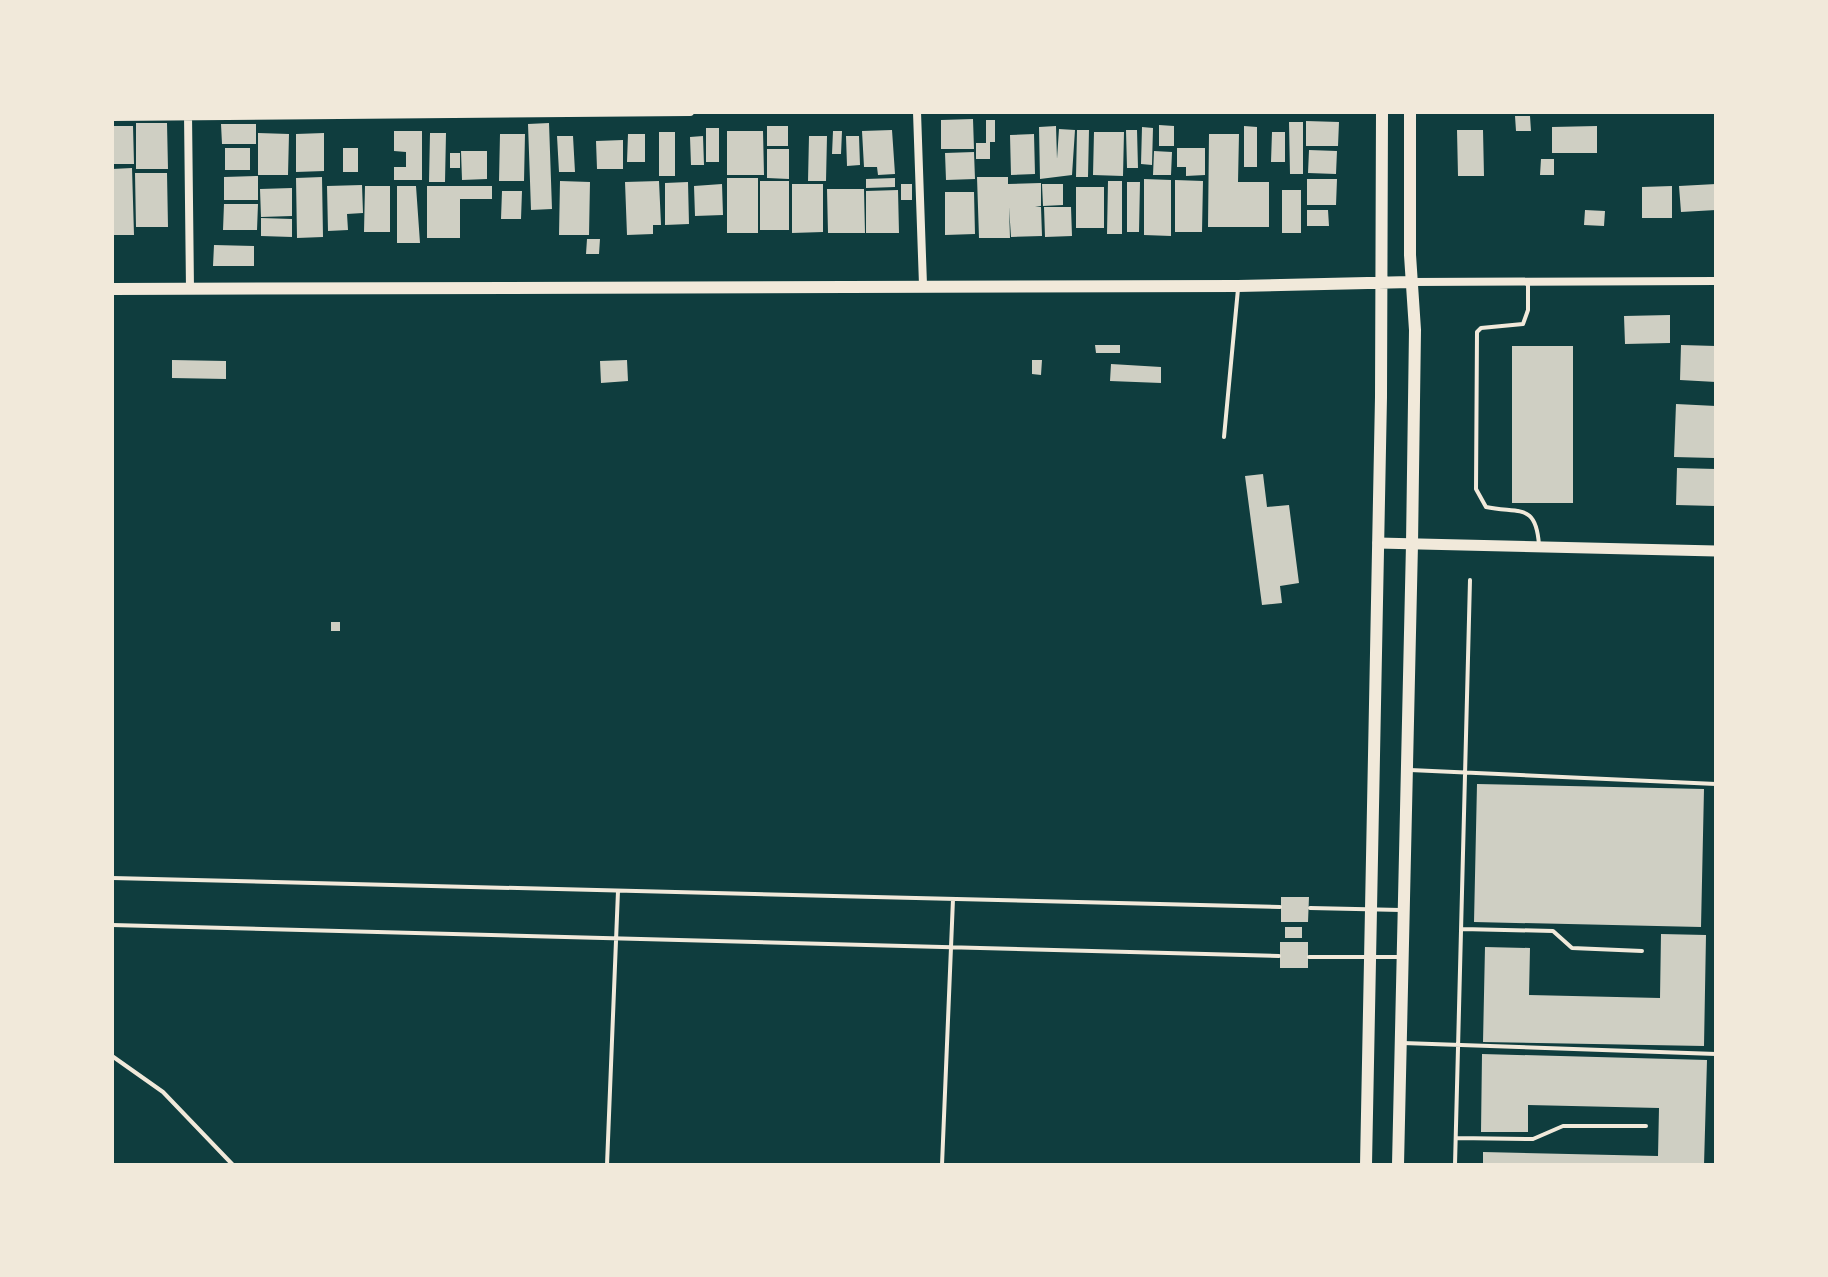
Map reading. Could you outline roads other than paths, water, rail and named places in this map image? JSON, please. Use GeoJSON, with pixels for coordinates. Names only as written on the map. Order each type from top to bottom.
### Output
{"type":"FeatureCollection","features":[{"type":"Feature","properties":{"kind":"main road"},"geometry":{"type":"LineString","coordinates":[[1366,1165],[1378,543],[1382,112]]}},
{"type":"Feature","properties":{"kind":"main road"},"geometry":{"type":"LineString","coordinates":[[1398,1165],[1415,330],[1411,282],[1410,112]]}},
{"type":"Feature","properties":{"kind":"main road"},"geometry":{"type":"LineString","coordinates":[[112,289],[1238,286],[1411,282]]}},
{"type":"Feature","properties":{"kind":"street"},"geometry":{"type":"LineString","coordinates":[[112,117],[690,112]]}},
{"type":"Feature","properties":{"kind":"street"},"geometry":{"type":"LineString","coordinates":[[917,112],[923,285]]}},
{"type":"Feature","properties":{"kind":"street"},"geometry":{"type":"LineString","coordinates":[[188,114],[190,289]]}},
{"type":"Feature","properties":{"kind":"street"},"geometry":{"type":"LineString","coordinates":[[1411,282],[1716,281]]}},
{"type":"Feature","properties":{"kind":"street"},"geometry":{"type":"LineString","coordinates":[[1378,543],[1716,551]]}},
{"type":"Feature","properties":{"kind":"lane"},"geometry":{"type":"LineString","coordinates":[[1528,283],[1528,310],[1523,324],[1481,328],[1477,332],[1476,489],[1486,507],[1530,513],[1535,519],[1539,547]]}},
{"type":"Feature","properties":{"kind":"lane"},"geometry":{"type":"LineString","coordinates":[[1224,437],[1238,286]]}},
{"type":"Feature","properties":{"kind":"lane"},"geometry":{"type":"LineString","coordinates":[[1455,1165],[1470,580]]}},
{"type":"Feature","properties":{"kind":"lane"},"geometry":{"type":"LineString","coordinates":[[1407,770],[1716,784]]}},
{"type":"Feature","properties":{"kind":"lane"},"geometry":{"type":"LineString","coordinates":[[112,878],[1280,907]]}},
{"type":"Feature","properties":{"kind":"lane"},"geometry":{"type":"LineString","coordinates":[[607,1165],[618,891]]}},
{"type":"Feature","properties":{"kind":"lane"},"geometry":{"type":"LineString","coordinates":[[942,1165],[953,899]]}},
{"type":"Feature","properties":{"kind":"lane"},"geometry":{"type":"LineString","coordinates":[[1310,908],[1404,910]]}},
{"type":"Feature","properties":{"kind":"lane"},"geometry":{"type":"LineString","coordinates":[[112,925],[951,950],[1279,956]]}},
{"type":"Feature","properties":{"kind":"lane"},"geometry":{"type":"LineString","coordinates":[[1462,929],[1553,931],[1572,948],[1642,951]]}},
{"type":"Feature","properties":{"kind":"lane"},"geometry":{"type":"LineString","coordinates":[[1309,957],[1403,957]]}},
{"type":"Feature","properties":{"kind":"lane"},"geometry":{"type":"LineString","coordinates":[[1401,1043],[1716,1054]]}},
{"type":"Feature","properties":{"kind":"lane"},"geometry":{"type":"LineString","coordinates":[[112,1056],[163,1092],[233,1165]]}},
{"type":"Feature","properties":{"kind":"lane"},"geometry":{"type":"LineString","coordinates":[[1456,1138],[1533,1139],[1563,1126],[1646,1126]]}}]}
